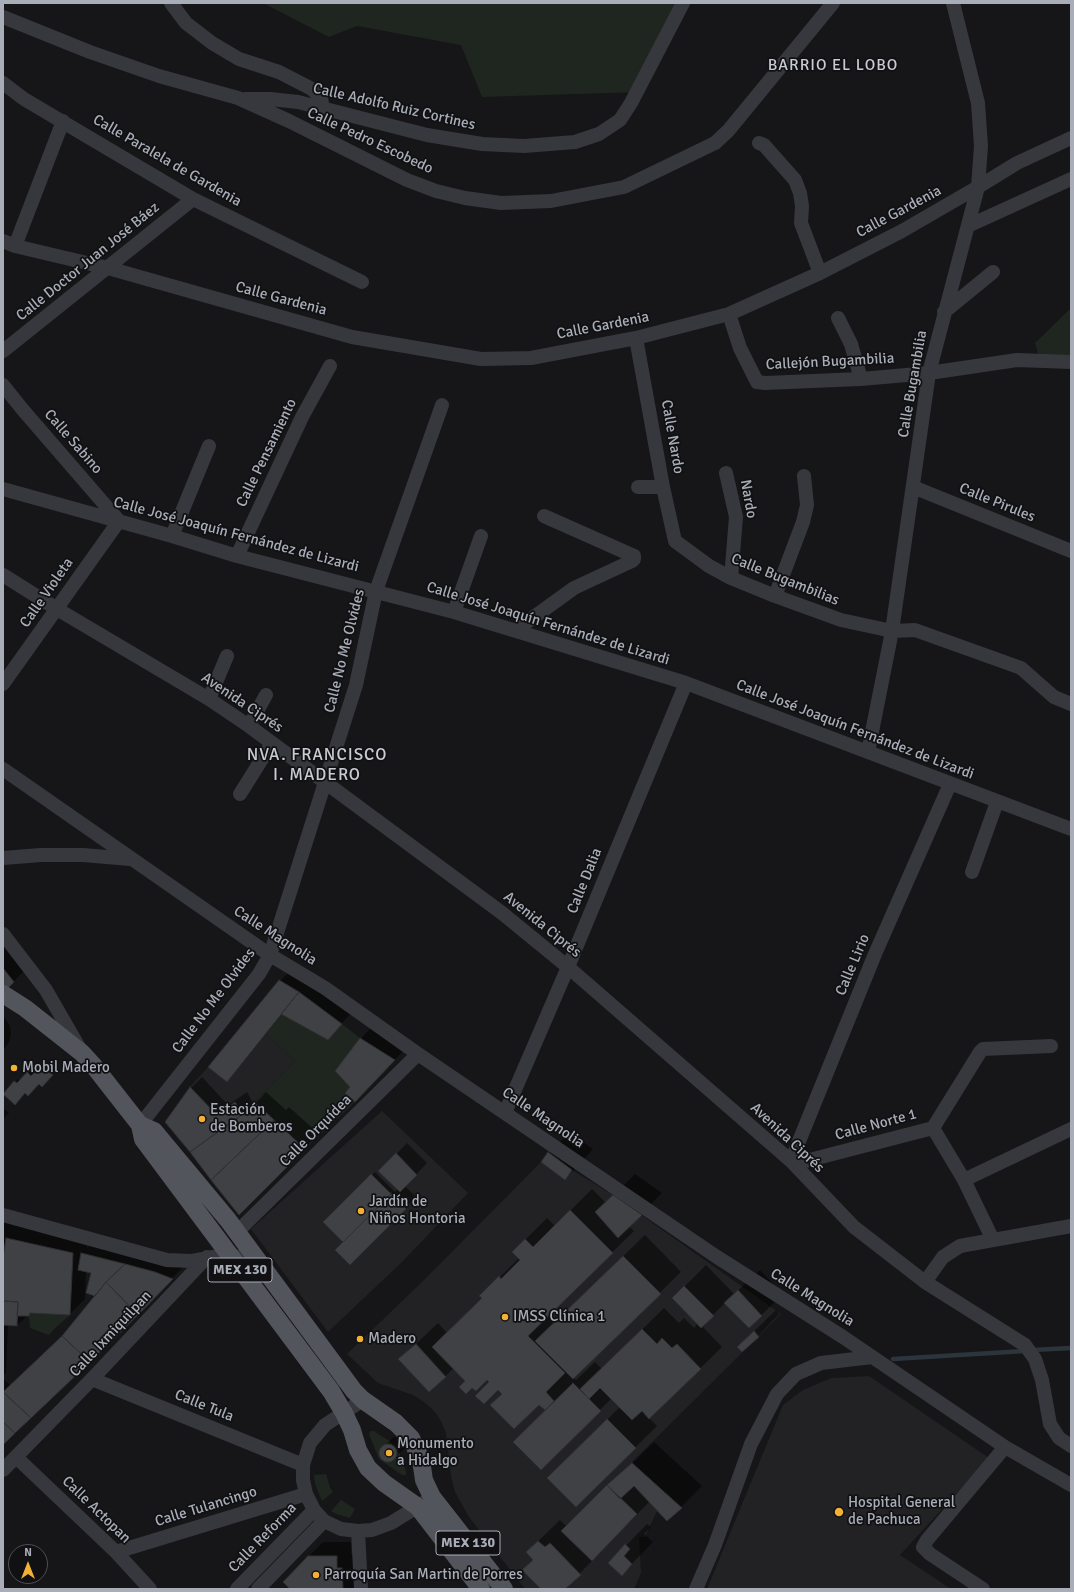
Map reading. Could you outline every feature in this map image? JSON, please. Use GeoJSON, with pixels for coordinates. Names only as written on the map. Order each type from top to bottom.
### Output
{"type":"FeatureCollection","features":[{"type":"Feature","properties":{"kind":"main road","name":"MEX 130"},"geometry":{"type":"LineString","coordinates":[[3,994],[25,1008],[82,1052],[140,1124],[154,1131],[232,1226],[362,1400],[377,1412],[396,1423],[412,1438],[421,1460],[425,1502],[481,1589]]}},
{"type":"Feature","properties":{"kind":"main road","name":"MEX 130"},"geometry":{"type":"LineString","coordinates":[[140,1124],[143,1139],[331,1391],[344,1413],[352,1430],[358,1450],[368,1468],[384,1483],[425,1502],[504,1589]]}},
{"type":"Feature","properties":{"kind":"main road"},"geometry":{"type":"LineString","coordinates":[[212,1232],[232,1226]]}},
{"type":"Feature","properties":{"kind":"street"},"geometry":{"type":"LineString","coordinates":[[171,3],[186,23],[212,42],[240,59],[279,72],[312,89],[320,98],[323,109]]}},
{"type":"Feature","properties":{"kind":"street","name":"Calle Adolfo Ruiz Cortines"},"geometry":{"type":"LineString","coordinates":[[238,98],[298,102],[427,135],[482,144],[524,146],[575,142],[599,134],[620,120],[631,103],[680,9],[691,3]]}},
{"type":"Feature","properties":{"kind":"street","name":"Calle Pedro Escobedo"},"geometry":{"type":"LineString","coordinates":[[3,17],[84,49],[159,76],[238,98],[289,121],[407,180],[436,191],[465,198],[501,203],[551,201],[624,187],[716,143],[728,131],[833,3]]}},
{"type":"Feature","properties":{"kind":"street","name":"Calle Bugambilia"},"geometry":{"type":"LineString","coordinates":[[868,752],[892,631],[929,373],[978,187],[981,146],[978,103],[954,3]]}},
{"type":"Feature","properties":{"kind":"street","name":"Calle Paralela de Gardenia"},"geometry":{"type":"LineString","coordinates":[[3,83],[24,99],[193,199],[362,282]]}},
{"type":"Feature","properties":{"kind":"street"},"geometry":{"type":"LineString","coordinates":[[9,244],[63,121]]}},
{"type":"Feature","properties":{"kind":"street","name":"Calle Gardenia"},"geometry":{"type":"LineString","coordinates":[[9,244],[108,268],[352,336],[481,359],[531,358],[636,338],[729,314],[820,273],[902,231],[1018,163],[1071,138]]}},
{"type":"Feature","properties":{"kind":"street"},"geometry":{"type":"LineString","coordinates":[[759,143],[764,145],[795,180],[800,193],[802,206],[801,223],[820,273]]}},
{"type":"Feature","properties":{"kind":"street"},"geometry":{"type":"LineString","coordinates":[[968,226],[1071,179]]}},
{"type":"Feature","properties":{"kind":"street","name":"Calle Doctor Juan José Báez"},"geometry":{"type":"LineString","coordinates":[[3,351],[193,199]]}},
{"type":"Feature","properties":{"kind":"street"},"geometry":{"type":"LineString","coordinates":[[944,312],[993,272]]}},
{"type":"Feature","properties":{"kind":"street","name":"Callejón Bugambilia"},"geometry":{"type":"LineString","coordinates":[[729,314],[740,348],[757,382],[765,383],[860,379],[929,373],[1018,360],[1071,362]]}},
{"type":"Feature","properties":{"kind":"street"},"geometry":{"type":"LineString","coordinates":[[838,318],[851,344],[860,379]]}},
{"type":"Feature","properties":{"kind":"street","name":"Calle Nardo"},"geometry":{"type":"LineString","coordinates":[[636,338],[663,487],[675,541]]}},
{"type":"Feature","properties":{"kind":"street","name":"Calle Pensamiento"},"geometry":{"type":"LineString","coordinates":[[237,556],[302,417],[330,366]]}},
{"type":"Feature","properties":{"kind":"street","name":"Calle Sabino"},"geometry":{"type":"LineString","coordinates":[[3,385],[119,521]]}},
{"type":"Feature","properties":{"kind":"street","name":"Calle No Me Olvides"},"geometry":{"type":"LineString","coordinates":[[140,1124],[259,974],[270,955],[356,685],[376,591],[442,404]]}},
{"type":"Feature","properties":{"kind":"street"},"geometry":{"type":"LineString","coordinates":[[172,536],[209,446]]}},
{"type":"Feature","properties":{"kind":"street","name":"Nardo"},"geometry":{"type":"LineString","coordinates":[[726,473],[736,517],[731,578]]}},
{"type":"Feature","properties":{"kind":"street"},"geometry":{"type":"LineString","coordinates":[[775,596],[803,522],[807,505],[804,476]]}},
{"type":"Feature","properties":{"kind":"street","name":"Calle Pirules"},"geometry":{"type":"LineString","coordinates":[[913,486],[1070,548]]}},
{"type":"Feature","properties":{"kind":"street"},"geometry":{"type":"LineString","coordinates":[[638,488],[663,487]]}},
{"type":"Feature","properties":{"kind":"street","name":"Calle José Joaquín Fernández de Lizardi"},"geometry":{"type":"LineString","coordinates":[[3,489],[172,536],[237,556],[454,612],[686,683],[1071,829]]}},
{"type":"Feature","properties":{"kind":"street"},"geometry":{"type":"LineString","coordinates":[[516,630],[574,588],[634,559],[634,556],[544,516]]}},
{"type":"Feature","properties":{"kind":"street","name":"Calle Violeta"},"geometry":{"type":"LineString","coordinates":[[3,684],[119,521]]}},
{"type":"Feature","properties":{"kind":"street"},"geometry":{"type":"LineString","coordinates":[[454,612],[481,536]]}},
{"type":"Feature","properties":{"kind":"street","name":"Calle Bugambilias"},"geometry":{"type":"LineString","coordinates":[[675,541],[709,566],[731,578],[775,596],[841,620],[892,631],[915,630],[1021,668],[1054,697],[1071,704]]}},
{"type":"Feature","properties":{"kind":"street","name":"Avenida Ciprés"},"geometry":{"type":"LineString","coordinates":[[3,575],[57,609],[209,699],[249,726],[502,914],[568,967],[792,1163],[854,1226],[925,1282],[1025,1345],[1035,1359],[1042,1380],[1050,1424],[1058,1438],[1071,1446]]}},
{"type":"Feature","properties":{"kind":"street"},"geometry":{"type":"LineString","coordinates":[[209,699],[227,656]]}},
{"type":"Feature","properties":{"kind":"street","name":"Calle Dalia"},"geometry":{"type":"LineString","coordinates":[[505,1113],[568,967],[686,683]]}},
{"type":"Feature","properties":{"kind":"street"},"geometry":{"type":"LineString","coordinates":[[249,726],[266,694]]}},
{"type":"Feature","properties":{"kind":"street"},"geometry":{"type":"LineString","coordinates":[[240,794],[272,743]]}},
{"type":"Feature","properties":{"kind":"street","name":"Calle Magnolia"},"geometry":{"type":"LineString","coordinates":[[3,769],[270,955],[325,988],[418,1054],[717,1257],[843,1337],[1005,1447],[1071,1485]]}},
{"type":"Feature","properties":{"kind":"street","name":"Calle Lirio"},"geometry":{"type":"LineString","coordinates":[[792,1163],[875,954],[950,784]]}},
{"type":"Feature","properties":{"kind":"street"},"geometry":{"type":"LineString","coordinates":[[972,872],[997,802]]}},
{"type":"Feature","properties":{"kind":"street"},"geometry":{"type":"LineString","coordinates":[[3,858],[41,855],[83,855],[131,859]]}},
{"type":"Feature","properties":{"kind":"street"},"geometry":{"type":"LineString","coordinates":[[3,934],[46,990],[82,1052]]}},
{"type":"Feature","properties":{"kind":"street"},"geometry":{"type":"LineString","coordinates":[[933,1128],[983,1049],[1051,1046]]}},
{"type":"Feature","properties":{"kind":"street","name":"Calle Orquídea"},"geometry":{"type":"LineString","coordinates":[[232,1226],[418,1054]]}},
{"type":"Feature","properties":{"kind":"street","name":"Calle Norte 1"},"geometry":{"type":"LineString","coordinates":[[792,1163],[933,1128],[964,1180],[993,1240]]}},
{"type":"Feature","properties":{"kind":"street"},"geometry":{"type":"LineString","coordinates":[[964,1180],[1071,1129]]}},
{"type":"Feature","properties":{"kind":"street"},"geometry":{"type":"LineString","coordinates":[[3,1215],[167,1260],[192,1261],[207,1257],[229,1256],[248,1257],[257,1260]]}},
{"type":"Feature","properties":{"kind":"street"},"geometry":{"type":"LineString","coordinates":[[925,1282],[943,1257],[950,1251],[960,1246],[1071,1226]]}},
{"type":"Feature","properties":{"kind":"street","name":"Calle Ixmiquilpan"},"geometry":{"type":"LineString","coordinates":[[8,1463],[92,1379],[207,1257]]}},
{"type":"Feature","properties":{"kind":"street"},"geometry":{"type":"LineString","coordinates":[[696,1589],[715,1545],[751,1444],[777,1394],[796,1374],[821,1363],[872,1358]]}},
{"type":"Feature","properties":{"kind":"street","name":"Calle Tula"},"geometry":{"type":"LineString","coordinates":[[92,1379],[303,1465]]}},
{"type":"Feature","properties":{"kind":"street"},"geometry":{"type":"LineString","coordinates":[[362,1400],[325,1425],[310,1443],[303,1465],[303,1480],[306,1494],[314,1510],[324,1522],[341,1529],[358,1532],[372,1530],[391,1523],[425,1502]]}},
{"type":"Feature","properties":{"kind":"street"},"geometry":{"type":"LineString","coordinates":[[983,1589],[930,1554],[923,1547],[927,1540],[1005,1447]]}},
{"type":"Feature","properties":{"kind":"street","name":"Calle Actopan"},"geometry":{"type":"LineString","coordinates":[[8,1463],[116,1552],[150,1589]]}},
{"type":"Feature","properties":{"kind":"street","name":"Calle Tulancingo"},"geometry":{"type":"LineString","coordinates":[[116,1552],[306,1494]]}},
{"type":"Feature","properties":{"kind":"street","name":"Calle Reforma"},"geometry":{"type":"LineString","coordinates":[[236,1589],[314,1510]]}},
{"type":"Feature","properties":{"kind":"street"},"geometry":{"type":"LineString","coordinates":[[258,1589],[324,1522]]}},
{"type":"Feature","properties":{"kind":"street"},"geometry":{"type":"LineString","coordinates":[[358,1532],[361,1589]]}},
{"type":"Feature","properties":{"kind":"shaded area"},"geometry":{"type":"Polygon","coordinates":[[[263,3],[683,3],[641,92],[482,97],[461,45],[357,26],[329,37],[263,3]]]}},
{"type":"Feature","properties":{"kind":"shaded area"},"geometry":{"type":"Polygon","coordinates":[[[1071,308],[1071,358],[1039,357],[1035,343],[1071,308]]]}},
{"type":"Feature","properties":{"kind":"shaded area"},"geometry":{"type":"Polygon","coordinates":[[[281,1014],[328,1040],[342,1024],[360,1038],[335,1071],[350,1087],[345,1093],[355,1102],[305,1149],[255,1102],[295,1061],[266,1034],[281,1014]]]}},
{"type":"Feature","properties":{"kind":"shaded area"},"geometry":{"type":"Polygon","coordinates":[[[266,1034],[295,1061],[243,1114],[235,1102],[217,1115],[190,1087],[208,1067],[227,1082],[266,1034]]]}},
{"type":"Feature","properties":{"kind":"shaded area","name":"Jardín de Niños Hontoria"},"geometry":{"type":"Polygon","coordinates":[[[382,1111],[468,1193],[402,1262],[328,1332],[251,1229],[382,1111]]]}},
{"type":"Feature","properties":{"kind":"shaded area"},"geometry":{"type":"Polygon","coordinates":[[[548,1152],[572,1170],[613,1195],[781,1314],[632,1462],[682,1508],[667,1521],[657,1511],[645,1537],[639,1537],[641,1573],[634,1589],[525,1589],[469,1517],[455,1492],[451,1476],[446,1433],[435,1412],[413,1395],[378,1383],[347,1354],[424,1280],[541,1162],[548,1152]]]}},
{"type":"Feature","properties":{"kind":"shaded area"},"geometry":{"type":"Polygon","coordinates":[[[30,1313],[70,1315],[49,1335],[30,1328],[30,1313]]]}},
{"type":"Feature","properties":{"kind":"shaded area","name":"Hospital General de Pachuca"},"geometry":{"type":"Polygon","coordinates":[[[869,1376],[989,1458],[900,1555],[951,1589],[707,1589],[783,1405],[803,1390],[831,1378],[869,1376]]]}},
{"type":"Feature","properties":{"kind":"shaded area"},"geometry":{"type":"Polygon","coordinates":[[[371,1431],[374,1431],[397,1446],[406,1475],[402,1475],[379,1459],[369,1434],[371,1431]]]}},
{"type":"Feature","properties":{"kind":"shaded area"},"geometry":{"type":"Polygon","coordinates":[[[326,1474],[333,1492],[322,1501],[315,1484],[314,1475],[326,1474]]]}},
{"type":"Feature","properties":{"kind":"shaded area"},"geometry":{"type":"Polygon","coordinates":[[[341,1500],[355,1509],[350,1518],[331,1511],[341,1500]]]}},
{"type":"Feature","properties":{"kind":"building"},"geometry":{"type":"Polygon","coordinates":[[[3,968],[14,982],[8,988],[3,985],[3,968]]]}},
{"type":"Feature","properties":{"kind":"building"},"geometry":{"type":"Polygon","coordinates":[[[279,980],[299,992],[227,1082],[208,1067],[279,980]]]}},
{"type":"Feature","properties":{"kind":"building"},"geometry":{"type":"Polygon","coordinates":[[[299,992],[342,1024],[328,1040],[281,1014],[299,992]]]}},
{"type":"Feature","properties":{"kind":"building"},"geometry":{"type":"Polygon","coordinates":[[[360,1038],[395,1060],[355,1102],[345,1093],[350,1087],[335,1071],[360,1038]]]}},
{"type":"Feature","properties":{"kind":"building"},"geometry":{"type":"Polygon","coordinates":[[[42,1064],[53,1075],[42,1087],[39,1084],[28,1096],[25,1093],[15,1105],[3,1094],[14,1081],[17,1083],[27,1072],[31,1076],[42,1064]]]}},
{"type":"Feature","properties":{"kind":"building","name":"Estación de Bomberos"},"geometry":{"type":"Polygon","coordinates":[[[190,1087],[217,1115],[235,1102],[243,1114],[190,1152],[165,1122],[190,1087]]]}},
{"type":"Feature","properties":{"kind":"building"},"geometry":{"type":"Polygon","coordinates":[[[255,1102],[274,1120],[211,1180],[190,1152],[243,1114],[255,1102]]]}},
{"type":"Feature","properties":{"kind":"building"},"geometry":{"type":"Polygon","coordinates":[[[274,1120],[305,1149],[239,1215],[211,1180],[274,1120]]]}},
{"type":"Feature","properties":{"kind":"building"},"geometry":{"type":"Polygon","coordinates":[[[548,1152],[572,1170],[565,1180],[541,1162],[548,1152]]]}},
{"type":"Feature","properties":{"kind":"building"},"geometry":{"type":"Polygon","coordinates":[[[396,1153],[417,1175],[400,1192],[378,1171],[396,1153]]]}},
{"type":"Feature","properties":{"kind":"building"},"geometry":{"type":"Polygon","coordinates":[[[371,1174],[391,1194],[343,1242],[323,1222],[371,1174]]]}},
{"type":"Feature","properties":{"kind":"building"},"geometry":{"type":"Polygon","coordinates":[[[391,1194],[406,1209],[350,1265],[335,1250],[391,1194]]]}},
{"type":"Feature","properties":{"kind":"building"},"geometry":{"type":"Polygon","coordinates":[[[613,1195],[642,1215],[618,1238],[595,1212],[613,1195]]]}},
{"type":"Feature","properties":{"kind":"building","name":"IMSS Clínica 1"},"geometry":{"type":"Polygon","coordinates":[[[570,1210],[613,1253],[528,1336],[565,1373],[546,1392],[554,1401],[545,1410],[539,1405],[514,1429],[490,1405],[502,1394],[498,1390],[484,1404],[475,1396],[489,1382],[487,1380],[476,1391],[472,1388],[466,1394],[459,1387],[465,1381],[432,1347],[482,1298],[479,1296],[499,1276],[501,1279],[520,1260],[512,1252],[525,1239],[533,1247],[570,1210]]]}},
{"type":"Feature","properties":{"kind":"building"},"geometry":{"type":"Polygon","coordinates":[[[6,1238],[73,1253],[70,1315],[30,1313],[29,1316],[17,1316],[18,1302],[3,1301],[3,1258],[6,1238]]]}},
{"type":"Feature","properties":{"kind":"building"},"geometry":{"type":"Polygon","coordinates":[[[81,1253],[125,1264],[106,1282],[95,1296],[86,1293],[91,1273],[78,1270],[81,1253]]]}},
{"type":"Feature","properties":{"kind":"building"},"geometry":{"type":"Polygon","coordinates":[[[623,1256],[661,1294],[573,1379],[535,1341],[623,1256]]]}},
{"type":"Feature","properties":{"kind":"building"},"geometry":{"type":"Polygon","coordinates":[[[125,1264],[155,1272],[173,1279],[138,1315],[106,1282],[125,1264]]]}},
{"type":"Feature","properties":{"kind":"building"},"geometry":{"type":"Polygon","coordinates":[[[106,1282],[138,1315],[90,1362],[62,1336],[106,1282]]]}},
{"type":"Feature","properties":{"kind":"building"},"geometry":{"type":"Polygon","coordinates":[[[684,1286],[714,1316],[701,1328],[672,1298],[684,1286]]]}},
{"type":"Feature","properties":{"kind":"building"},"geometry":{"type":"Polygon","coordinates":[[[738,1290],[762,1316],[749,1328],[724,1303],[738,1290]]]}},
{"type":"Feature","properties":{"kind":"building"},"geometry":{"type":"Polygon","coordinates":[[[3,1301],[18,1302],[17,1326],[3,1325],[3,1301]]]}},
{"type":"Feature","properties":{"kind":"building"},"geometry":{"type":"Polygon","coordinates":[[[642,1329],[657,1344],[662,1338],[672,1348],[677,1344],[701,1369],[649,1419],[642,1411],[632,1420],[600,1388],[589,1399],[580,1389],[642,1329]]]}},
{"type":"Feature","properties":{"kind":"building"},"geometry":{"type":"Polygon","coordinates":[[[754,1331],[759,1337],[742,1352],[737,1347],[754,1331]]]}},
{"type":"Feature","properties":{"kind":"building"},"geometry":{"type":"Polygon","coordinates":[[[62,1336],[90,1362],[31,1418],[3,1392],[62,1336]]]}},
{"type":"Feature","properties":{"kind":"building"},"geometry":{"type":"Polygon","coordinates":[[[416,1344],[446,1377],[429,1392],[398,1359],[416,1344]]]}},
{"type":"Feature","properties":{"kind":"building"},"geometry":{"type":"Polygon","coordinates":[[[573,1383],[601,1411],[541,1470],[513,1442],[573,1383]]]}},
{"type":"Feature","properties":{"kind":"building"},"geometry":{"type":"Polygon","coordinates":[[[3,1392],[31,1418],[15,1433],[3,1422],[3,1392]]]}},
{"type":"Feature","properties":{"kind":"building"},"geometry":{"type":"Polygon","coordinates":[[[607,1419],[636,1448],[576,1507],[547,1478],[607,1419]]]}},
{"type":"Feature","properties":{"kind":"building"},"geometry":{"type":"Polygon","coordinates":[[[3,1422],[15,1433],[3,1445],[3,1422]]]}},
{"type":"Feature","properties":{"kind":"building"},"geometry":{"type":"Polygon","coordinates":[[[384,1444],[392,1444],[397,1449],[395,1460],[392,1462],[384,1462],[379,1457],[379,1449],[384,1444]]]}},
{"type":"Feature","properties":{"kind":"building"},"geometry":{"type":"Polygon","coordinates":[[[632,1463],[682,1508],[667,1521],[634,1486],[620,1499],[607,1485],[632,1463]]]}},
{"type":"Feature","properties":{"kind":"building"},"geometry":{"type":"Polygon","coordinates":[[[607,1485],[637,1514],[592,1561],[561,1531],[607,1485]]]}},
{"type":"Feature","properties":{"kind":"building"},"geometry":{"type":"Polygon","coordinates":[[[538,1541],[545,1547],[550,1543],[581,1575],[565,1589],[541,1589],[522,1570],[533,1560],[526,1552],[538,1541]]]}},
{"type":"Feature","properties":{"kind":"building"},"geometry":{"type":"Polygon","coordinates":[[[625,1544],[630,1549],[624,1556],[632,1564],[622,1576],[608,1563],[625,1544]]]}},
{"type":"Feature","properties":{"kind":"building","name":"Parroquía San Martin de Porres"},"geometry":{"type":"Polygon","coordinates":[[[308,1556],[337,1556],[337,1568],[342,1568],[343,1589],[290,1589],[283,1582],[308,1556]]]}},
{"type":"Feature","properties":{"kind":"waterway"},"geometry":{"type":"LineString","coordinates":[[1033,1350],[1071,1348]]}},
{"type":"Feature","properties":{"kind":"waterway"},"geometry":{"type":"LineString","coordinates":[[893,1359],[1025,1351]]}},
{"type":"Feature","properties":{"kind":"place","name":"Mobil Madero"},"geometry":{"type":"Point","coordinates":[14,1068]}},
{"type":"Feature","properties":{"kind":"place","name":"Estación de Bomberos"},"geometry":{"type":"Point","coordinates":[202,1119]}},
{"type":"Feature","properties":{"kind":"place","name":"Jardín de Niños Hontoria"},"geometry":{"type":"Point","coordinates":[361,1211]}},
{"type":"Feature","properties":{"kind":"place","name":"IMSS Clínica 1"},"geometry":{"type":"Point","coordinates":[505,1317]}},
{"type":"Feature","properties":{"kind":"place","name":"Madero"},"geometry":{"type":"Point","coordinates":[360,1339]}},
{"type":"Feature","properties":{"kind":"place","name":"Monumento a Hidalgo"},"geometry":{"type":"Point","coordinates":[389,1453]}},
{"type":"Feature","properties":{"kind":"place","name":"Hospital General de Pachuca"},"geometry":{"type":"Point","coordinates":[839,1512]}},
{"type":"Feature","properties":{"kind":"place","name":"Parroquía San Martin de Porres"},"geometry":{"type":"Point","coordinates":[316,1575]}},
{"type":"Feature","properties":{"kind":"district","name":"BARRIO EL LOBO"},"geometry":{"type":"Point","coordinates":[833,66]}},
{"type":"Feature","properties":{"kind":"district","name":"NVA. FRANCISCO I. MADERO"},"geometry":{"type":"Point","coordinates":[317,766]}}]}
